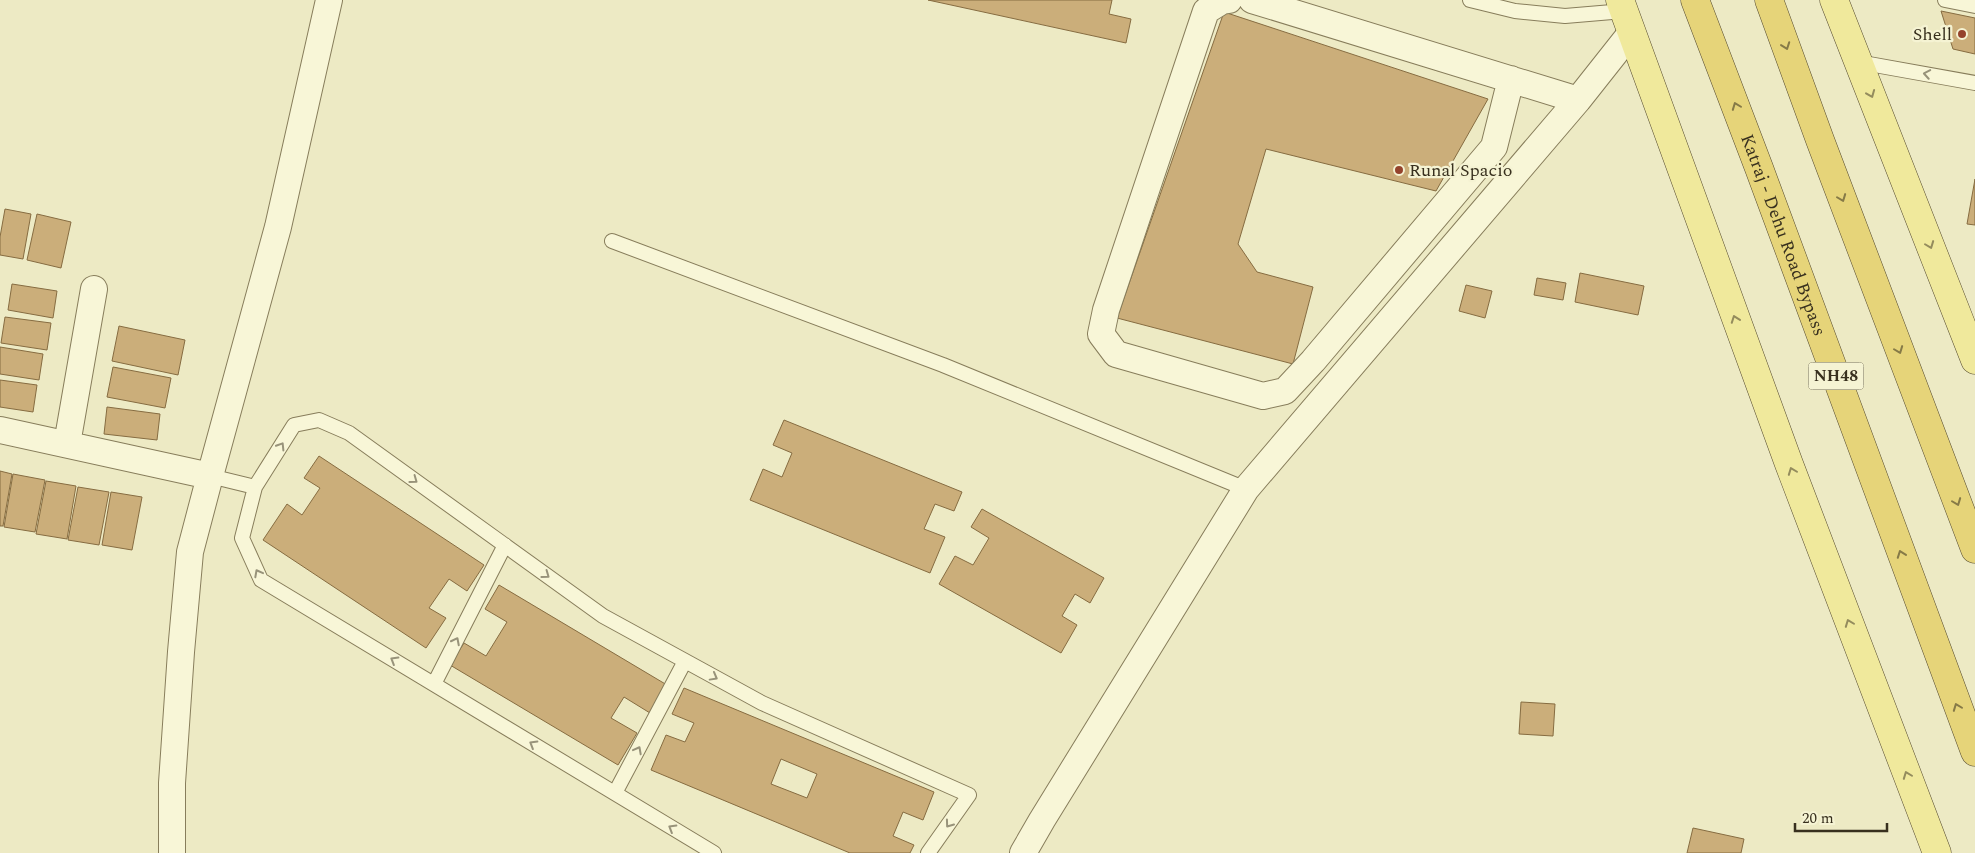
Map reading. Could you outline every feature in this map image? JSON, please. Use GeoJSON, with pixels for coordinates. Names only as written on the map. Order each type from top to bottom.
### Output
{"type":"FeatureCollection","features":[{"type":"Feature","properties":{"kind":"highway","name":"Katraj - Dehu Road Bypass"},"geometry":{"type":"LineString","coordinates":[[1695,0],[1975,752]]}},
{"type":"Feature","properties":{"kind":"highway"},"geometry":{"type":"LineString","coordinates":[[1769,0],[1823,149],[1975,549]]}},
{"type":"Feature","properties":{"kind":"main road"},"geometry":{"type":"LineString","coordinates":[[1834,0],[1972,344]]}},
{"type":"Feature","properties":{"kind":"main road"},"geometry":{"type":"LineString","coordinates":[[1625,15],[1789,464],[1937,853]]}},
{"type":"Feature","properties":{"kind":"street"},"geometry":{"type":"LineString","coordinates":[[172,853],[173,773],[190,552],[278,227],[329,0]]}},
{"type":"Feature","properties":{"kind":"street"},"geometry":{"type":"LineString","coordinates":[[1229,0],[1222,1],[1206,11],[1106,310],[1101,334],[1116,354],[1263,396],[1285,391],[1313,361],[1494,147],[1511,79]]}},
{"type":"Feature","properties":{"kind":"street"},"geometry":{"type":"LineString","coordinates":[[1252,0],[1578,100]]}},
{"type":"Feature","properties":{"kind":"street"},"geometry":{"type":"LineString","coordinates":[[1023,853],[1246,490],[1578,100],[1625,15]]}},
{"type":"Feature","properties":{"kind":"street"},"geometry":{"type":"LineString","coordinates":[[67,444],[94,289]]}},
{"type":"Feature","properties":{"kind":"street"},"geometry":{"type":"LineString","coordinates":[[0,430],[210,476]]}},
{"type":"Feature","properties":{"kind":"lane"},"geometry":{"type":"LineString","coordinates":[[1470,0],[1514,11],[1565,16],[1625,15]]}},
{"type":"Feature","properties":{"kind":"lane"},"geometry":{"type":"LineString","coordinates":[[1945,0],[1975,6]]}},
{"type":"Feature","properties":{"kind":"lane"},"geometry":{"type":"LineString","coordinates":[[1858,62],[1975,83]]}},
{"type":"Feature","properties":{"kind":"lane"},"geometry":{"type":"LineString","coordinates":[[612,241],[943,365],[1246,490]]}},
{"type":"Feature","properties":{"kind":"lane"},"geometry":{"type":"LineString","coordinates":[[714,853],[261,580],[242,538],[255,488],[294,425],[319,420],[349,433],[603,616],[762,703],[969,796],[928,853]]}},
{"type":"Feature","properties":{"kind":"lane"},"geometry":{"type":"LineString","coordinates":[[210,476],[255,488]]}},
{"type":"Feature","properties":{"kind":"lane"},"geometry":{"type":"LineString","coordinates":[[434,684],[505,545]]}},
{"type":"Feature","properties":{"kind":"lane"},"geometry":{"type":"LineString","coordinates":[[615,793],[685,661]]}},
{"type":"Feature","properties":{"kind":"building"},"geometry":{"type":"Polygon","coordinates":[[[928,0],[1112,0],[1109,14],[1131,19],[1126,43],[928,0]]]}},
{"type":"Feature","properties":{"kind":"building","name":"Shell"},"geometry":{"type":"Polygon","coordinates":[[[1941,11],[1975,18],[1975,54],[1953,49],[1941,11]]]}},
{"type":"Feature","properties":{"kind":"building","name":"Runal Spacio"},"geometry":{"type":"Polygon","coordinates":[[[1224,12],[1488,99],[1436,191],[1266,149],[1238,244],[1257,272],[1313,287],[1293,364],[1117,318],[1224,12]]]}},
{"type":"Feature","properties":{"kind":"building"},"geometry":{"type":"Polygon","coordinates":[[[1975,179],[1975,225],[1967,224],[1975,179]]]}},
{"type":"Feature","properties":{"kind":"building"},"geometry":{"type":"Polygon","coordinates":[[[5,209],[31,214],[23,259],[0,255],[0,237],[5,209]]]}},
{"type":"Feature","properties":{"kind":"building"},"geometry":{"type":"Polygon","coordinates":[[[37,214],[71,222],[61,268],[27,260],[37,214]]]}},
{"type":"Feature","properties":{"kind":"building"},"geometry":{"type":"Polygon","coordinates":[[[1580,273],[1644,286],[1638,315],[1575,302],[1580,273]]]}},
{"type":"Feature","properties":{"kind":"building"},"geometry":{"type":"Polygon","coordinates":[[[1537,278],[1566,283],[1563,300],[1534,295],[1537,278]]]}},
{"type":"Feature","properties":{"kind":"building"},"geometry":{"type":"Polygon","coordinates":[[[12,284],[57,291],[53,318],[8,310],[12,284]]]}},
{"type":"Feature","properties":{"kind":"building"},"geometry":{"type":"Polygon","coordinates":[[[1466,285],[1492,291],[1485,318],[1459,311],[1466,285]]]}},
{"type":"Feature","properties":{"kind":"building"},"geometry":{"type":"Polygon","coordinates":[[[5,317],[51,323],[47,350],[1,343],[5,317]]]}},
{"type":"Feature","properties":{"kind":"building"},"geometry":{"type":"Polygon","coordinates":[[[119,326],[185,340],[178,375],[112,361],[119,326]]]}},
{"type":"Feature","properties":{"kind":"building"},"geometry":{"type":"Polygon","coordinates":[[[0,347],[43,354],[39,380],[0,374],[0,347]]]}},
{"type":"Feature","properties":{"kind":"building"},"geometry":{"type":"Polygon","coordinates":[[[113,367],[171,378],[165,408],[107,397],[113,367]]]}},
{"type":"Feature","properties":{"kind":"building"},"geometry":{"type":"Polygon","coordinates":[[[0,380],[37,385],[33,412],[0,407],[0,380]]]}},
{"type":"Feature","properties":{"kind":"building"},"geometry":{"type":"Polygon","coordinates":[[[107,407],[160,414],[157,440],[104,434],[107,407]]]}},
{"type":"Feature","properties":{"kind":"building"},"geometry":{"type":"Polygon","coordinates":[[[784,420],[962,492],[954,511],[935,504],[924,529],[945,537],[930,573],[750,500],[763,469],[782,477],[792,453],[773,445],[784,420]]]}},
{"type":"Feature","properties":{"kind":"building"},"geometry":{"type":"Polygon","coordinates":[[[319,456],[484,565],[467,591],[449,579],[429,608],[446,618],[426,648],[263,540],[287,504],[302,515],[320,488],[304,478],[319,456]]]}},
{"type":"Feature","properties":{"kind":"building"},"geometry":{"type":"Polygon","coordinates":[[[0,471],[12,474],[3,526],[0,526],[0,471]]]}},
{"type":"Feature","properties":{"kind":"building"},"geometry":{"type":"Polygon","coordinates":[[[13,474],[45,480],[35,532],[4,527],[13,474]]]}},
{"type":"Feature","properties":{"kind":"building"},"geometry":{"type":"Polygon","coordinates":[[[46,481],[76,486],[67,539],[36,534],[46,481]]]}},
{"type":"Feature","properties":{"kind":"building"},"geometry":{"type":"Polygon","coordinates":[[[78,487],[109,492],[99,545],[68,540],[78,487]]]}},
{"type":"Feature","properties":{"kind":"building"},"geometry":{"type":"Polygon","coordinates":[[[111,492],[142,497],[132,550],[102,545],[111,492]]]}},
{"type":"Feature","properties":{"kind":"building"},"geometry":{"type":"Polygon","coordinates":[[[982,509],[1104,578],[1090,603],[1075,594],[1062,616],[1077,625],[1061,653],[939,584],[955,556],[973,565],[989,538],[971,527],[982,509]]]}},
{"type":"Feature","properties":{"kind":"building"},"geometry":{"type":"Polygon","coordinates":[[[499,585],[667,685],[650,713],[624,697],[611,718],[637,733],[618,765],[450,665],[464,643],[486,656],[507,622],[485,609],[499,585]]]}},
{"type":"Feature","properties":{"kind":"building"},"geometry":{"type":"Polygon","coordinates":[[[684,688],[934,792],[923,820],[903,812],[893,836],[914,845],[910,853],[850,853],[651,770],[666,735],[685,742],[694,723],[672,714],[684,688]],[[781,759],[771,784],[807,798],[817,774],[781,759]]]}},
{"type":"Feature","properties":{"kind":"building"},"geometry":{"type":"Polygon","coordinates":[[[1521,702],[1555,704],[1553,736],[1519,734],[1521,702]]]}},
{"type":"Feature","properties":{"kind":"building"},"geometry":{"type":"Polygon","coordinates":[[[1693,828],[1744,839],[1741,853],[1687,853],[1693,828]]]}},
{"type":"Feature","properties":{"kind":"place","name":"Shell"},"geometry":{"type":"Point","coordinates":[1962,34]}},
{"type":"Feature","properties":{"kind":"place","name":"Runal Spacio"},"geometry":{"type":"Point","coordinates":[1399,170]}}]}
